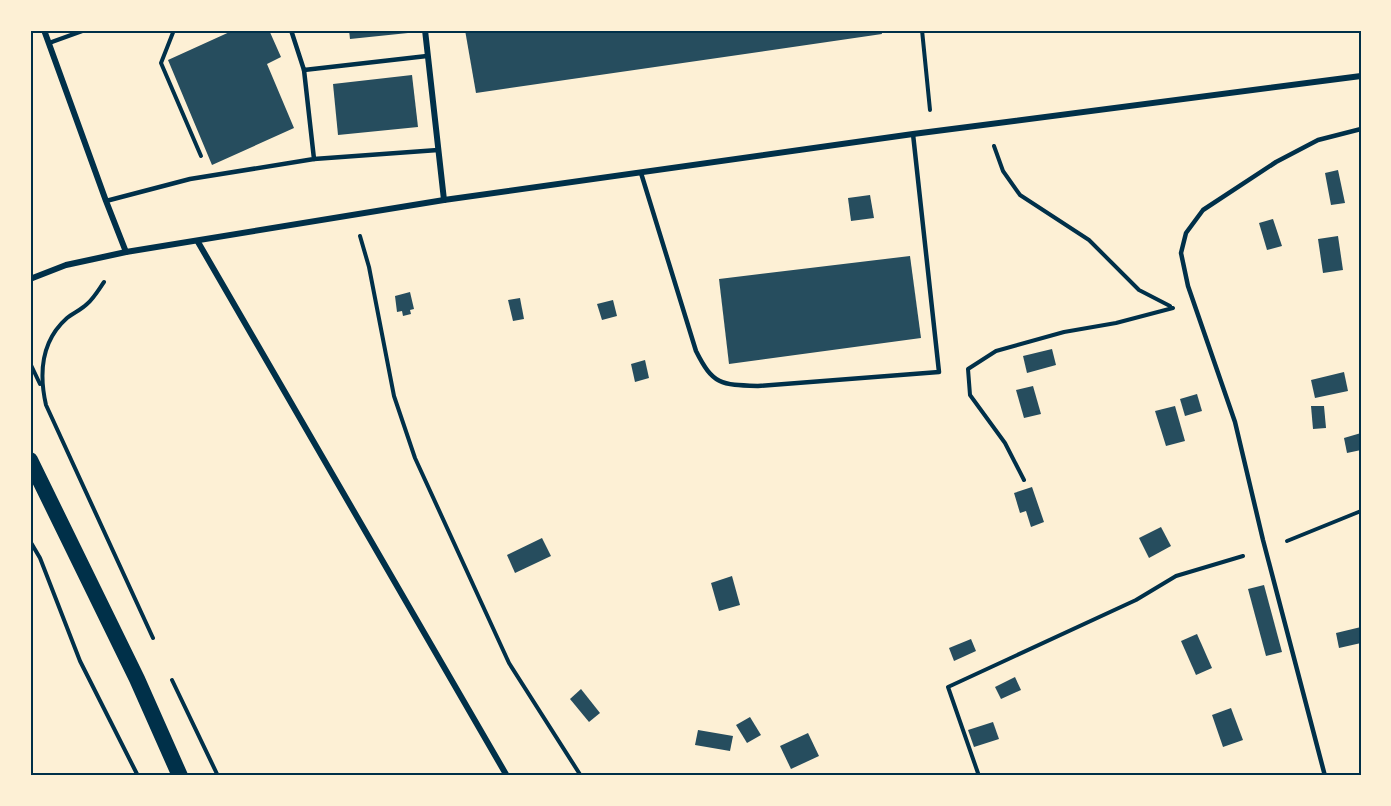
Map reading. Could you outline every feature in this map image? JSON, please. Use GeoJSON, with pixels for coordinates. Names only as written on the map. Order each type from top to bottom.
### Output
{"type":"FeatureCollection","features":[{"type":"Feature","properties":{"kind":"highway"},"geometry":{"type":"LineString","coordinates":[[30,460],[137,679],[180,776]]}},
{"type":"Feature","properties":{"kind":"street"},"geometry":{"type":"LineString","coordinates":[[44,30],[126,252]]}},
{"type":"Feature","properties":{"kind":"street"},"geometry":{"type":"LineString","coordinates":[[424,30],[444,200]]}},
{"type":"Feature","properties":{"kind":"street"},"geometry":{"type":"LineString","coordinates":[[30,279],[66,266],[126,252],[444,200],[913,134],[1361,76]]}},
{"type":"Feature","properties":{"kind":"street"},"geometry":{"type":"LineString","coordinates":[[198,242],[507,776]]}},
{"type":"Feature","properties":{"kind":"lane"},"geometry":{"type":"LineString","coordinates":[[49,43],[85,30]]}},
{"type":"Feature","properties":{"kind":"lane"},"geometry":{"type":"LineString","coordinates":[[291,30],[304,70],[314,159]]}},
{"type":"Feature","properties":{"kind":"lane"},"geometry":{"type":"LineString","coordinates":[[304,70],[427,56]]}},
{"type":"Feature","properties":{"kind":"lane"},"geometry":{"type":"LineString","coordinates":[[1325,776],[1265,550],[1235,422],[1188,286],[1181,254],[1186,233],[1203,210],[1276,162],[1318,140],[1361,129]]}},
{"type":"Feature","properties":{"kind":"lane"},"geometry":{"type":"LineString","coordinates":[[641,172],[696,351],[706,371],[716,380],[733,386],[758,386],[939,372],[913,134]]}},
{"type":"Feature","properties":{"kind":"lane"},"geometry":{"type":"LineString","coordinates":[[106,201],[190,179],[314,159],[438,150]]}},
{"type":"Feature","properties":{"kind":"path"},"geometry":{"type":"LineString","coordinates":[[174,30],[161,63],[210,176]]}},
{"type":"Feature","properties":{"kind":"path"},"geometry":{"type":"LineString","coordinates":[[922,30],[932,132]]}},
{"type":"Feature","properties":{"kind":"path"},"geometry":{"type":"LineString","coordinates":[[990,124],[995,151],[1003,171],[1020,195],[1089,240],[1139,290],[1174,308],[1199,316]]}},
{"type":"Feature","properties":{"kind":"path"},"geometry":{"type":"LineString","coordinates":[[354,215],[369,267],[394,396],[415,458],[509,663],[581,776]]}},
{"type":"Feature","properties":{"kind":"path"},"geometry":{"type":"LineString","coordinates":[[41,387],[41,369],[45,351],[53,334],[67,318],[87,304],[126,252]]}},
{"type":"Feature","properties":{"kind":"path"},"geometry":{"type":"LineString","coordinates":[[1024,480],[1005,443],[970,395],[968,369],[996,351],[1064,332],[1116,323],[1174,308]]}},
{"type":"Feature","properties":{"kind":"path"},"geometry":{"type":"LineString","coordinates":[[30,363],[41,387],[45,405],[154,640]]}},
{"type":"Feature","properties":{"kind":"path"},"geometry":{"type":"LineString","coordinates":[[978,776],[948,687],[1136,600],[1176,576],[1265,550],[1361,511]]}},
{"type":"Feature","properties":{"kind":"path"},"geometry":{"type":"LineString","coordinates":[[30,541],[40,558],[80,661],[138,776]]}},
{"type":"Feature","properties":{"kind":"path"},"geometry":{"type":"LineString","coordinates":[[169,672],[218,776]]}},
{"type":"Feature","properties":{"kind":"building"},"geometry":{"type":"Polygon","coordinates":[[[234,30],[269,30],[281,57],[267,64],[294,128],[212,165],[168,60],[234,30]]]}},
{"type":"Feature","properties":{"kind":"building"},"geometry":{"type":"Polygon","coordinates":[[[349,30],[407,30],[408,33],[350,39],[349,30]]]}},
{"type":"Feature","properties":{"kind":"building"},"geometry":{"type":"Polygon","coordinates":[[[465,30],[881,30],[882,34],[476,93],[465,30]]]}},
{"type":"Feature","properties":{"kind":"building"},"geometry":{"type":"Polygon","coordinates":[[[412,75],[418,127],[338,135],[333,84],[412,75]]]}},
{"type":"Feature","properties":{"kind":"building"},"geometry":{"type":"Polygon","coordinates":[[[1338,170],[1345,203],[1331,205],[1325,173],[1338,170]]]}},
{"type":"Feature","properties":{"kind":"building"},"geometry":{"type":"Polygon","coordinates":[[[870,195],[874,218],[851,221],[848,198],[870,195]]]}},
{"type":"Feature","properties":{"kind":"building"},"geometry":{"type":"Polygon","coordinates":[[[1273,219],[1282,246],[1267,250],[1259,223],[1273,219]]]}},
{"type":"Feature","properties":{"kind":"building"},"geometry":{"type":"Polygon","coordinates":[[[1338,236],[1343,270],[1323,273],[1318,239],[1338,236]]]}},
{"type":"Feature","properties":{"kind":"building"},"geometry":{"type":"Polygon","coordinates":[[[910,256],[921,338],[729,364],[719,279],[910,256]]]}},
{"type":"Feature","properties":{"kind":"building"},"geometry":{"type":"Polygon","coordinates":[[[410,292],[414,309],[410,310],[411,314],[403,316],[402,311],[397,312],[395,296],[410,292]]]}},
{"type":"Feature","properties":{"kind":"building"},"geometry":{"type":"Polygon","coordinates":[[[520,298],[524,319],[513,321],[508,300],[520,298]]]}},
{"type":"Feature","properties":{"kind":"building"},"geometry":{"type":"Polygon","coordinates":[[[613,300],[617,316],[602,320],[597,304],[613,300]]]}},
{"type":"Feature","properties":{"kind":"building"},"geometry":{"type":"Polygon","coordinates":[[[1052,349],[1056,365],[1027,373],[1023,356],[1052,349]]]}},
{"type":"Feature","properties":{"kind":"building"},"geometry":{"type":"Polygon","coordinates":[[[645,360],[649,378],[635,382],[631,364],[645,360]]]}},
{"type":"Feature","properties":{"kind":"building"},"geometry":{"type":"Polygon","coordinates":[[[1344,372],[1348,391],[1315,398],[1311,380],[1344,372]]]}},
{"type":"Feature","properties":{"kind":"building"},"geometry":{"type":"Polygon","coordinates":[[[1033,386],[1041,414],[1024,418],[1016,390],[1033,386]]]}},
{"type":"Feature","properties":{"kind":"building"},"geometry":{"type":"Polygon","coordinates":[[[1197,394],[1202,411],[1185,416],[1180,399],[1197,394]]]}},
{"type":"Feature","properties":{"kind":"building"},"geometry":{"type":"Polygon","coordinates":[[[1175,406],[1185,441],[1166,446],[1155,411],[1175,406]]]}},
{"type":"Feature","properties":{"kind":"building"},"geometry":{"type":"Polygon","coordinates":[[[1311,406],[1324,406],[1326,428],[1313,429],[1311,406]]]}},
{"type":"Feature","properties":{"kind":"building"},"geometry":{"type":"Polygon","coordinates":[[[1361,433],[1361,450],[1347,453],[1344,438],[1361,433]]]}},
{"type":"Feature","properties":{"kind":"building"},"geometry":{"type":"Polygon","coordinates":[[[1032,487],[1044,522],[1031,527],[1026,511],[1020,513],[1014,493],[1032,487]]]}},
{"type":"Feature","properties":{"kind":"building"},"geometry":{"type":"Polygon","coordinates":[[[1161,527],[1171,546],[1149,558],[1139,538],[1161,527]]]}},
{"type":"Feature","properties":{"kind":"building"},"geometry":{"type":"Polygon","coordinates":[[[542,538],[551,556],[515,573],[507,555],[542,538]]]}},
{"type":"Feature","properties":{"kind":"building"},"geometry":{"type":"Polygon","coordinates":[[[732,576],[740,605],[719,611],[711,583],[732,576]]]}},
{"type":"Feature","properties":{"kind":"building"},"geometry":{"type":"Polygon","coordinates":[[[1264,585],[1282,652],[1266,656],[1248,589],[1264,585]]]}},
{"type":"Feature","properties":{"kind":"building"},"geometry":{"type":"Polygon","coordinates":[[[1361,627],[1361,643],[1339,648],[1336,633],[1361,627]]]}},
{"type":"Feature","properties":{"kind":"building"},"geometry":{"type":"Polygon","coordinates":[[[1197,634],[1212,668],[1196,675],[1181,641],[1197,634]]]}},
{"type":"Feature","properties":{"kind":"building"},"geometry":{"type":"Polygon","coordinates":[[[971,639],[976,651],[954,661],[949,648],[971,639]]]}},
{"type":"Feature","properties":{"kind":"building"},"geometry":{"type":"Polygon","coordinates":[[[1015,677],[1021,690],[1001,699],[995,687],[1015,677]]]}},
{"type":"Feature","properties":{"kind":"building"},"geometry":{"type":"Polygon","coordinates":[[[581,689],[600,713],[589,722],[570,699],[581,689]]]}},
{"type":"Feature","properties":{"kind":"building"},"geometry":{"type":"Polygon","coordinates":[[[1231,708],[1243,740],[1223,747],[1212,715],[1231,708]]]}},
{"type":"Feature","properties":{"kind":"building"},"geometry":{"type":"Polygon","coordinates":[[[750,717],[761,735],[747,743],[736,725],[750,717]]]}},
{"type":"Feature","properties":{"kind":"building"},"geometry":{"type":"Polygon","coordinates":[[[993,722],[999,739],[974,747],[968,730],[993,722]]]}},
{"type":"Feature","properties":{"kind":"building"},"geometry":{"type":"Polygon","coordinates":[[[698,730],[733,736],[730,751],[695,745],[698,730]]]}},
{"type":"Feature","properties":{"kind":"building"},"geometry":{"type":"Polygon","coordinates":[[[808,733],[819,756],[791,769],[780,746],[808,733]]]}}]}
